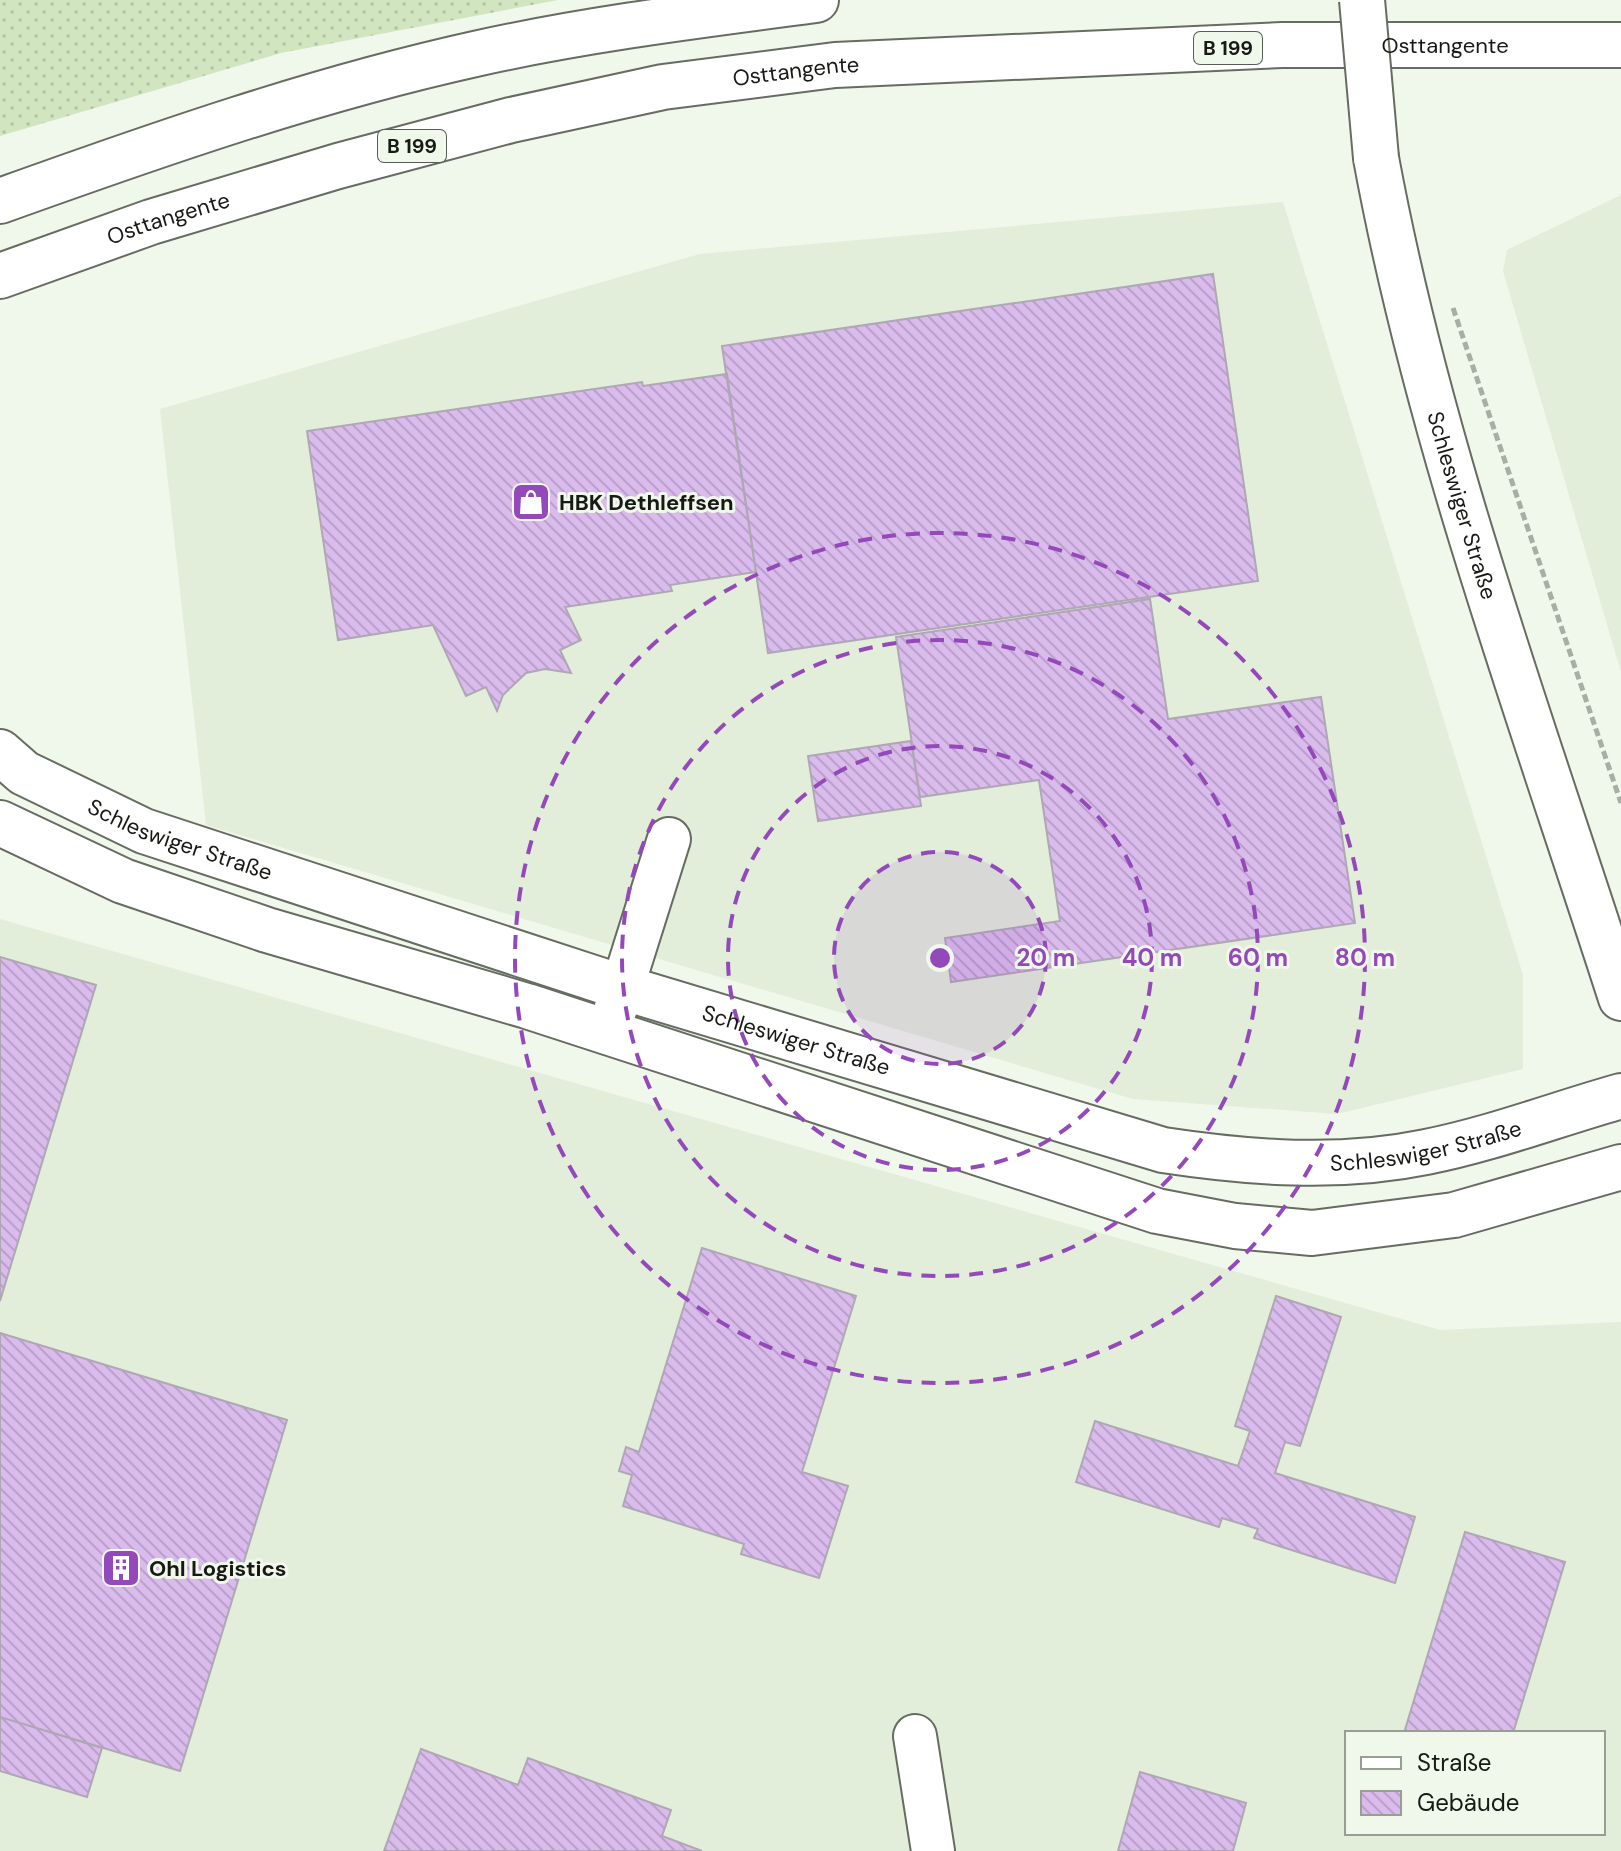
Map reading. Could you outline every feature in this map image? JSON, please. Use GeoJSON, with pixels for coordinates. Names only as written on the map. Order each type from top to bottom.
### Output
{"type":"FeatureCollection","features":[{"type":"Feature","properties":{"kind":"main road"},"geometry":{"type":"LineString","coordinates":[[0,201],[131,154],[328,92],[475,54],[648,22],[816,0]]}},
{"type":"Feature","properties":{"kind":"main road","name":"Schleswiger Straße"},"geometry":{"type":"LineString","coordinates":[[1362,0],[1376,158],[1391,237],[1446,450],[1621,998]]}},
{"type":"Feature","properties":{"kind":"main road","name":"Osttangente"},"geometry":{"type":"LineString","coordinates":[[0,276],[151,222],[338,166],[511,120],[663,87],[835,65],[1282,45],[1621,45]]}},
{"type":"Feature","properties":{"kind":"main road","name":"Schleswiger Straße"},"geometry":{"type":"LineString","coordinates":[[0,752],[24,773],[144,831],[621,987],[1163,1150],[1233,1161],[1305,1164],[1425,1153],[1621,1096]]}},
{"type":"Feature","properties":{"kind":"main road"},"geometry":{"type":"LineString","coordinates":[[0,823],[123,881],[267,930],[608,1033],[1157,1211],[1235,1226],[1312,1233],[1454,1215],[1621,1167]]}},
{"type":"Feature","properties":{"kind":"lane"},"geometry":{"type":"LineString","coordinates":[[608,1033],[669,839]]}},
{"type":"Feature","properties":{"kind":"lane"},"geometry":{"type":"LineString","coordinates":[[915,1736],[936,1850]]}},
{"type":"Feature","properties":{"kind":"path"},"geometry":{"type":"LineString","coordinates":[[1450,299],[1621,803]]}},
{"type":"Feature","properties":{"kind":"shaded area"},"geometry":{"type":"Polygon","coordinates":[[[1621,195],[1621,672],[1503,271],[1507,250],[1621,195]]]}},
{"type":"Feature","properties":{"kind":"shaded area"},"geometry":{"type":"Polygon","coordinates":[[[1283,202],[1523,975],[1523,1069],[1337,1114],[1133,1099],[206,825],[160,409],[700,254],[1283,202]]]}},
{"type":"Feature","properties":{"kind":"shaded area"},"geometry":{"type":"Polygon","coordinates":[[[0,919],[1440,1330],[1621,1322],[1621,1851],[0,1851],[0,919]]]}},
{"type":"Feature","properties":{"kind":"green space"},"geometry":{"type":"Polygon","coordinates":[[[0,0],[558,0],[281,53],[0,136],[0,0]]]}},
{"type":"Feature","properties":{"kind":"building"},"geometry":{"type":"Polygon","coordinates":[[[1213,274],[1258,581],[768,653],[722,346],[1213,274]]]}},
{"type":"Feature","properties":{"kind":"building","name":"HBK Dethleffsen"},"geometry":{"type":"Polygon","coordinates":[[[727,374],[756,572],[670,585],[672,591],[565,607],[581,640],[560,650],[571,673],[545,669],[526,673],[503,695],[497,711],[486,687],[466,696],[433,625],[338,640],[307,431],[642,382],[643,386],[727,374]]]}},
{"type":"Feature","properties":{"kind":"building"},"geometry":{"type":"Polygon","coordinates":[[[1150,599],[1168,719],[1321,697],[1355,923],[951,982],[945,938],[1060,921],[1039,780],[920,797],[896,637],[1150,599]]]}},
{"type":"Feature","properties":{"kind":"building"},"geometry":{"type":"Polygon","coordinates":[[[911,741],[921,806],[818,821],[808,756],[911,741]]]}},
{"type":"Feature","properties":{"kind":"building"},"geometry":{"type":"Polygon","coordinates":[[[0,957],[96,985],[0,1301],[0,957]]]}},
{"type":"Feature","properties":{"kind":"building"},"geometry":{"type":"Polygon","coordinates":[[[702,1248],[856,1296],[802,1472],[848,1486],[819,1578],[741,1554],[744,1544],[623,1506],[632,1475],[619,1471],[626,1447],[639,1452],[702,1248]]]}},
{"type":"Feature","properties":{"kind":"building"},"geometry":{"type":"Polygon","coordinates":[[[1276,1296],[1341,1317],[1300,1446],[1285,1442],[1275,1473],[1415,1517],[1395,1583],[1254,1538],[1258,1529],[1222,1518],[1219,1527],[1076,1482],[1095,1421],[1238,1466],[1250,1431],[1235,1426],[1276,1296]]]}},
{"type":"Feature","properties":{"kind":"building","name":"Ohl Logistics"},"geometry":{"type":"Polygon","coordinates":[[[0,1333],[287,1420],[180,1771],[0,1717],[0,1333]]]}},
{"type":"Feature","properties":{"kind":"building"},"geometry":{"type":"Polygon","coordinates":[[[1465,1532],[1565,1562],[1514,1731],[1405,1731],[1465,1532]]]}},
{"type":"Feature","properties":{"kind":"building"},"geometry":{"type":"Polygon","coordinates":[[[0,1717],[102,1748],[87,1797],[0,1771],[0,1717]]]}},
{"type":"Feature","properties":{"kind":"building"},"geometry":{"type":"Polygon","coordinates":[[[421,1749],[518,1785],[528,1758],[671,1810],[662,1836],[702,1851],[384,1851],[421,1749]]]}},
{"type":"Feature","properties":{"kind":"building"},"geometry":{"type":"Polygon","coordinates":[[[1140,1772],[1246,1803],[1233,1851],[1118,1851],[1140,1772]]]}},
{"type":"Feature","properties":{"kind":"place","name":"HBK Dethleffsen"},"geometry":{"type":"Point","coordinates":[531,502]}},
{"type":"Feature","properties":{"kind":"place","name":"Ohl Logistics"},"geometry":{"type":"Point","coordinates":[121,1568]}}]}
